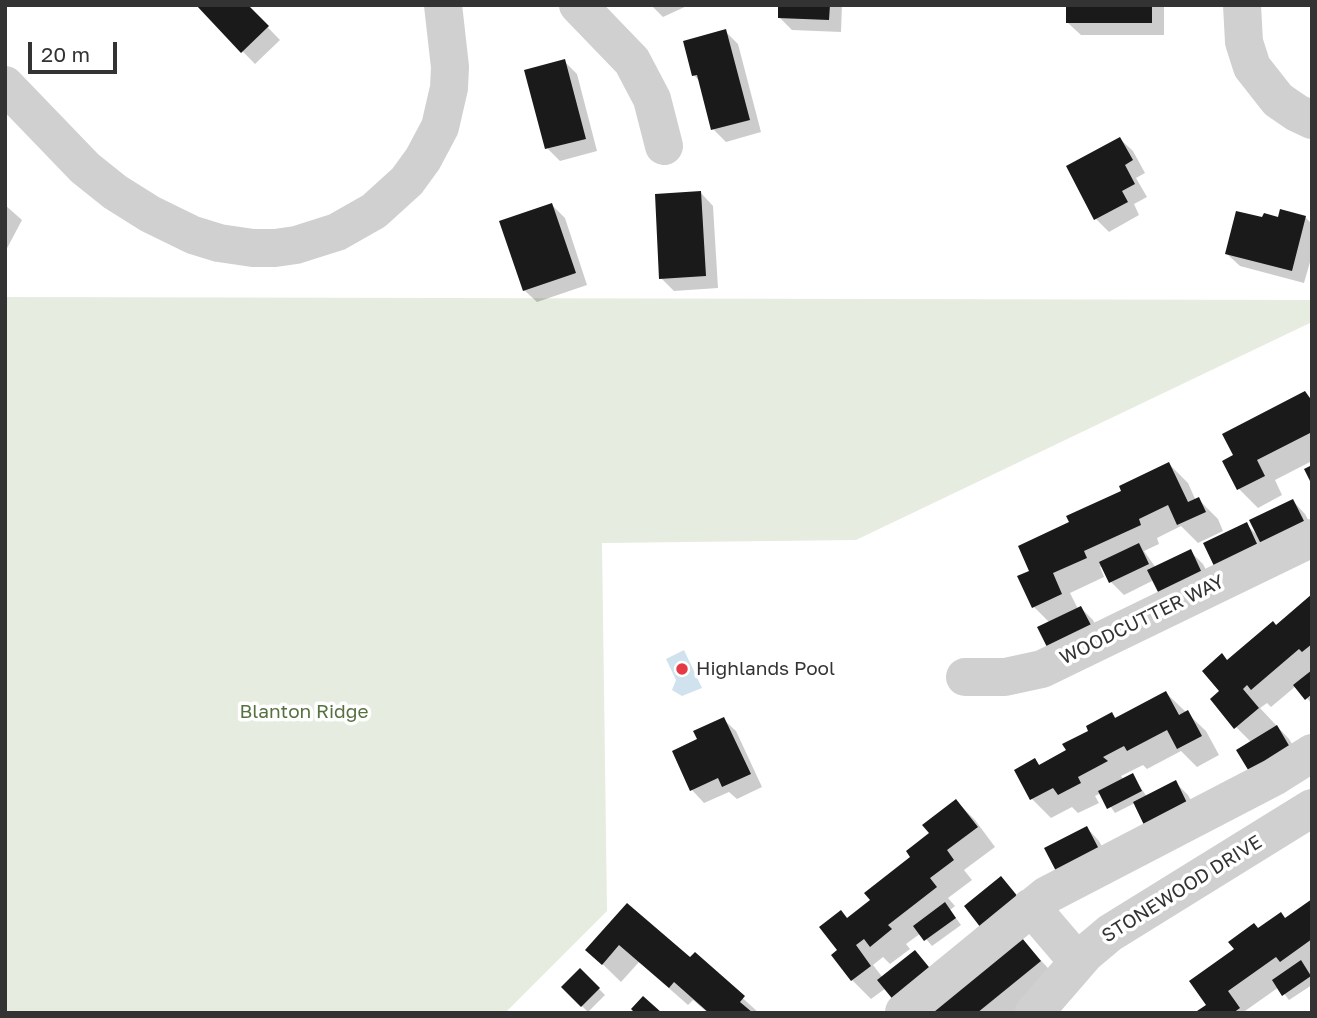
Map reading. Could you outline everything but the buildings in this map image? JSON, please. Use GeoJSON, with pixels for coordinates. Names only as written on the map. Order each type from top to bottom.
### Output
{"type":"FeatureCollection","features":[{"type":"Feature","properties":{"kind":"street"},"geometry":{"type":"LineString","coordinates":[[5,85],[85,168],[115,192],[150,214],[193,235],[219,243],[253,248],[296,245],[337,232],[374,211],[407,181],[423,159],[440,127],[449,88],[450,67],[443,5]]}},
{"type":"Feature","properties":{"kind":"street"},"geometry":{"type":"LineString","coordinates":[[578,5],[632,61],[652,100],[664,146]]}},
{"type":"Feature","properties":{"kind":"street"},"geometry":{"type":"LineString","coordinates":[[1242,5],[1244,42],[1252,67],[1278,100],[1312,120]]}},
{"type":"Feature","properties":{"kind":"street","name":"WOODCUTTER WAY"},"geometry":{"type":"LineString","coordinates":[[965,677],[1005,677],[1042,669],[1312,538]]}},
{"type":"Feature","properties":{"kind":"street"},"geometry":{"type":"LineString","coordinates":[[904,1012],[1047,895],[1274,777],[1312,754]]}},
{"type":"Feature","properties":{"kind":"street","name":"STONEWOOD DRIVE"},"geometry":{"type":"LineString","coordinates":[[1034,1013],[1078,962],[1110,933],[1312,808]]}},
{"type":"Feature","properties":{"kind":"street"},"geometry":{"type":"LineString","coordinates":[[1031,907],[1078,962]]}},
{"type":"Feature","properties":{"kind":"green space","name":"Blanton Ridge"},"geometry":{"type":"Polygon","coordinates":[[[5,297],[1312,300],[1312,322],[856,540],[602,543],[607,911],[505,1013],[5,1013],[5,297]]]}},
{"type":"Feature","properties":{"kind":"water","name":"Highlands Pool"},"geometry":{"type":"Polygon","coordinates":[[[684,650],[702,688],[682,696],[672,690],[676,680],[666,659],[684,650]]]}},
{"type":"Feature","properties":{"kind":"place","name":"Highlands Pool"},"geometry":{"type":"Point","coordinates":[682,669]}}]}
